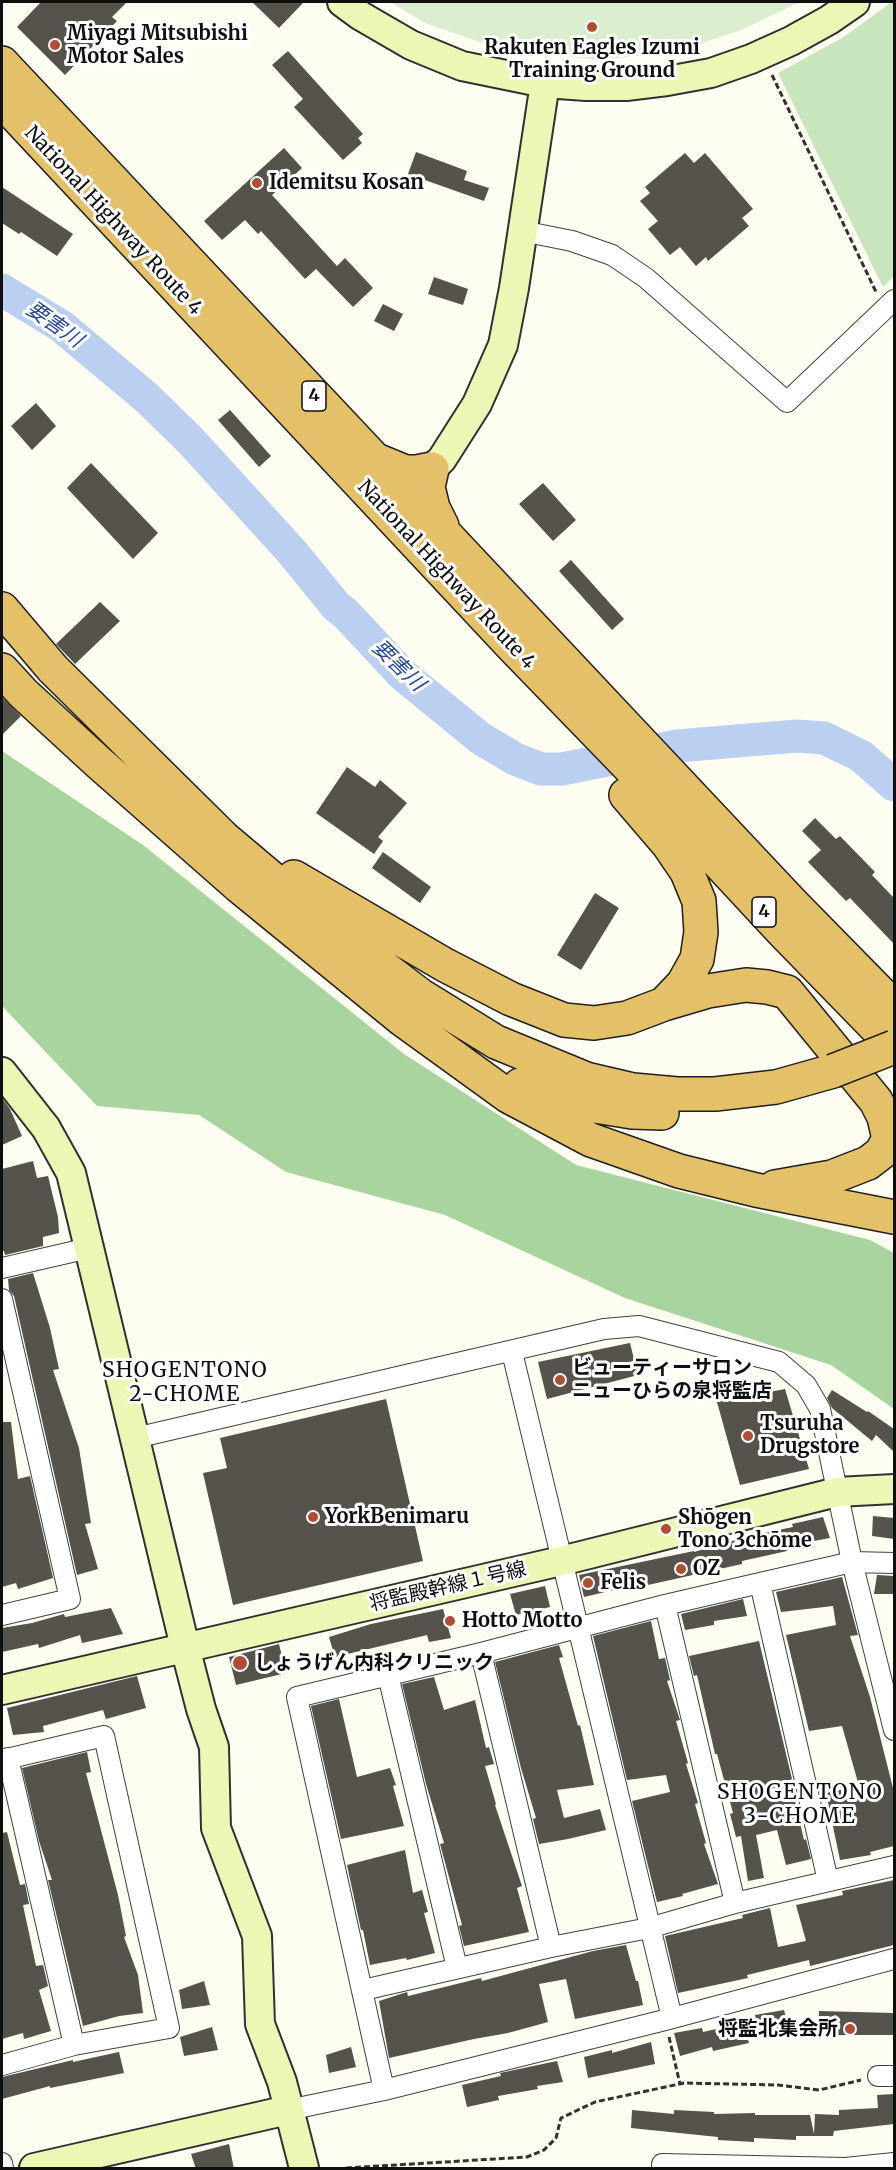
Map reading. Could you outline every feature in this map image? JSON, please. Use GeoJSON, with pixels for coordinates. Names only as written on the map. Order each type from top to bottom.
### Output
{"type":"FeatureCollection","features":[{"type":"Feature","properties":{"kind":"highway","name":"National Highway Route 4"},"geometry":{"type":"LineString","coordinates":[[2,63],[448,539],[602,734]]}},
{"type":"Feature","properties":{"kind":"highway","name":"National Highway Route 4"},"geometry":{"type":"LineString","coordinates":[[2,101],[512,646],[602,734],[783,932],[894,1046]]}},
{"type":"Feature","properties":{"kind":"highway"},"geometry":{"type":"LineString","coordinates":[[372,457],[405,472],[432,469],[428,487],[433,508],[448,539]]}},
{"type":"Feature","properties":{"kind":"highway"},"geometry":{"type":"LineString","coordinates":[[2,609],[53,669],[224,838],[320,919],[420,995],[496,1042],[586,1079],[633,1090],[677,1094],[715,1094],[839,1080],[894,1069]]}},
{"type":"Feature","properties":{"kind":"highway"},"geometry":{"type":"LineString","coordinates":[[2,670],[23,693],[98,762],[196,848],[403,1020],[508,1096],[591,1140],[678,1171],[756,1190],[894,1217]]}},
{"type":"Feature","properties":{"kind":"highway"},"geometry":{"type":"LineString","coordinates":[[602,734],[638,774],[668,844],[687,872],[699,901],[702,932],[698,959],[683,984],[664,1004]]}},
{"type":"Feature","properties":{"kind":"highway","name":"National Highway Route 4"},"geometry":{"type":"LineString","coordinates":[[638,774],[792,903],[894,1007]]}},
{"type":"Feature","properties":{"kind":"highway"},"geometry":{"type":"LineString","coordinates":[[224,838],[445,965],[511,999],[564,1020],[594,1023],[627,1018],[708,991],[746,985],[787,992],[876,1101],[884,1117],[889,1139],[881,1153],[868,1163],[832,1177],[756,1190]]}},
{"type":"Feature","properties":{"kind":"highway"},"geometry":{"type":"LineString","coordinates":[[792,903],[894,993]]}},
{"type":"Feature","properties":{"kind":"highway"},"geometry":{"type":"LineString","coordinates":[[403,1020],[481,1068],[522,1086],[576,1102],[632,1112],[718,1111],[778,1104],[839,1080],[894,1046]]}},
{"type":"Feature","properties":{"kind":"street"},"geometry":{"type":"LineString","coordinates":[[342,2],[361,16],[411,45],[462,66],[545,83],[586,86],[626,86],[711,73],[751,59],[791,41],[829,20],[855,2]]}},
{"type":"Feature","properties":{"kind":"street"},"geometry":{"type":"LineString","coordinates":[[432,469],[442,459],[477,404],[503,345],[545,83]]}},
{"type":"Feature","properties":{"kind":"street"},"geometry":{"type":"LineString","coordinates":[[522,231],[572,241],[612,255],[646,278],[787,402],[889,305]]}},
{"type":"Feature","properties":{"kind":"street"},"geometry":{"type":"LineString","coordinates":[[2,1072],[46,1128],[71,1173],[185,1647],[201,1709],[214,1747],[216,1828],[257,1936],[260,2024],[282,2082],[304,2169]]}},
{"type":"Feature","properties":{"kind":"street"},"geometry":{"type":"LineString","coordinates":[[2,1268],[89,1248]]}},
{"type":"Feature","properties":{"kind":"street"},"geometry":{"type":"LineString","coordinates":[[2,1299],[70,1599],[2,1616]]}},
{"type":"Feature","properties":{"kind":"street"},"geometry":{"type":"LineString","coordinates":[[135,1438],[604,1329],[639,1326],[779,1362],[806,1385],[820,1409],[852,1562],[888,1679],[894,1730]]}},
{"type":"Feature","properties":{"kind":"street"},"geometry":{"type":"LineString","coordinates":[[512,1352],[649,1928],[668,2019]]}},
{"type":"Feature","properties":{"kind":"street","name":"将監殿幹線１号線"},"geometry":{"type":"LineString","coordinates":[[2,1690],[561,1560],[837,1492],[894,1489]]}},
{"type":"Feature","properties":{"kind":"street"},"geometry":{"type":"LineString","coordinates":[[384,2090],[297,1697],[577,1629],[665,1605],[852,1562],[894,1563]]}},
{"type":"Feature","properties":{"kind":"street"},"geometry":{"type":"LineString","coordinates":[[760,1583],[828,1881]]}},
{"type":"Feature","properties":{"kind":"street"},"geometry":{"type":"LineString","coordinates":[[665,1605],[735,1904]]}},
{"type":"Feature","properties":{"kind":"street"},"geometry":{"type":"LineString","coordinates":[[481,1653],[550,1947]]}},
{"type":"Feature","properties":{"kind":"street"},"geometry":{"type":"LineString","coordinates":[[388,1675],[457,1968]]}},
{"type":"Feature","properties":{"kind":"street"},"geometry":{"type":"LineString","coordinates":[[2,2065],[74,2045],[169,2028],[104,1736],[5,1759],[74,2045]]}},
{"type":"Feature","properties":{"kind":"street"},"geometry":{"type":"LineString","coordinates":[[363,1990],[550,1947],[649,1928],[735,1904],[894,1866]]}},
{"type":"Feature","properties":{"kind":"street"},"geometry":{"type":"LineString","coordinates":[[34,2169],[384,2090],[668,2019],[894,1959]]}},
{"type":"Feature","properties":{"kind":"street"},"geometry":{"type":"LineString","coordinates":[[2,2163],[3,2169]]}},
{"type":"Feature","properties":{"kind":"street"},"geometry":{"type":"LineString","coordinates":[[662,2169],[662,2164],[844,2168],[894,2163]]}},
{"type":"Feature","properties":{"kind":"path"},"geometry":{"type":"LineString","coordinates":[[771,73],[889,305]]}},
{"type":"Feature","properties":{"kind":"path"},"geometry":{"type":"LineString","coordinates":[[668,2019],[680,2084]]}},
{"type":"Feature","properties":{"kind":"path"},"geometry":{"type":"LineString","coordinates":[[346,2169],[527,2157],[544,2150],[556,2138],[561,2118],[595,2102],[680,2084],[735,2083],[819,2090],[886,2076]]}},
{"type":"Feature","properties":{"kind":"green space","name":"Rakuten Eagles Izumi Training Ground"},"geometry":{"type":"Polygon","coordinates":[[[390,2],[800,2],[739,31],[674,52],[599,60],[494,47],[425,23],[390,2]]]}},
{"type":"Feature","properties":{"kind":"green space"},"geometry":{"type":"Polygon","coordinates":[[[894,2],[894,276],[883,287],[778,73],[842,38],[894,2]]]}},
{"type":"Feature","properties":{"kind":"green space"},"geometry":{"type":"Polygon","coordinates":[[[2,751],[143,845],[404,1054],[576,1165],[870,1240],[894,1253],[894,1409],[831,1365],[625,1298],[445,1215],[286,1172],[199,1115],[97,1106],[2,1006],[2,751]]]}},
{"type":"Feature","properties":{"kind":"building","name":"Miyagi Mitsubishi Motor Sales"},"geometry":{"type":"Polygon","coordinates":[[[41,2],[127,2],[112,17],[117,21],[65,75],[17,27],[41,2]]]}},
{"type":"Feature","properties":{"kind":"building"},"geometry":{"type":"Polygon","coordinates":[[[252,2],[304,2],[279,28],[252,2]]]}},
{"type":"Feature","properties":{"kind":"building"},"geometry":{"type":"Polygon","coordinates":[[[288,51],[363,134],[358,138],[362,143],[343,160],[294,107],[303,99],[272,65],[288,51]]]}},
{"type":"Feature","properties":{"kind":"building"},"geometry":{"type":"Polygon","coordinates":[[[284,148],[302,168],[272,195],[337,266],[345,258],[373,288],[353,307],[316,269],[305,279],[261,231],[258,234],[245,220],[222,240],[204,221],[284,148]]]}},
{"type":"Feature","properties":{"kind":"building"},"geometry":{"type":"Polygon","coordinates":[[[416,152],[467,171],[464,180],[489,188],[484,201],[408,174],[416,152]]]}},
{"type":"Feature","properties":{"kind":"building"},"geometry":{"type":"Polygon","coordinates":[[[685,153],[694,163],[705,153],[753,209],[742,218],[749,226],[708,261],[706,257],[696,266],[680,247],[670,255],[648,229],[658,221],[640,201],[650,193],[645,187],[685,153]]]}},
{"type":"Feature","properties":{"kind":"building"},"geometry":{"type":"Polygon","coordinates":[[[2,187],[73,234],[57,256],[21,232],[19,234],[2,223],[2,187]]]}},
{"type":"Feature","properties":{"kind":"building"},"geometry":{"type":"Polygon","coordinates":[[[434,277],[468,289],[463,305],[428,294],[434,277]]]}},
{"type":"Feature","properties":{"kind":"building"},"geometry":{"type":"Polygon","coordinates":[[[383,304],[403,314],[394,331],[374,321],[383,304]]]}},
{"type":"Feature","properties":{"kind":"building"},"geometry":{"type":"Polygon","coordinates":[[[36,403],[56,426],[32,450],[11,426],[36,403]]]}},
{"type":"Feature","properties":{"kind":"building"},"geometry":{"type":"Polygon","coordinates":[[[230,410],[271,456],[259,467],[218,420],[230,410]]]}},
{"type":"Feature","properties":{"kind":"building"},"geometry":{"type":"Polygon","coordinates":[[[91,463],[158,533],[133,559],[67,488],[91,463]]]}},
{"type":"Feature","properties":{"kind":"building"},"geometry":{"type":"Polygon","coordinates":[[[543,483],[576,520],[553,541],[519,504],[543,483]]]}},
{"type":"Feature","properties":{"kind":"building"},"geometry":{"type":"Polygon","coordinates":[[[571,560],[624,619],[612,630],[559,571],[571,560]]]}},
{"type":"Feature","properties":{"kind":"building"},"geometry":{"type":"Polygon","coordinates":[[[100,602],[120,621],[75,664],[56,644],[100,602]]]}},
{"type":"Feature","properties":{"kind":"building"},"geometry":{"type":"Polygon","coordinates":[[[2,697],[21,716],[2,735],[2,697]]]}},
{"type":"Feature","properties":{"kind":"building"},"geometry":{"type":"Polygon","coordinates":[[[347,767],[375,787],[380,780],[407,803],[378,837],[383,841],[374,854],[316,813],[347,767]]]}},
{"type":"Feature","properties":{"kind":"building"},"geometry":{"type":"Polygon","coordinates":[[[815,818],[836,839],[840,836],[875,872],[872,875],[894,898],[894,944],[850,898],[846,901],[808,862],[821,850],[802,831],[815,818]]]}},
{"type":"Feature","properties":{"kind":"building"},"geometry":{"type":"Polygon","coordinates":[[[383,852],[431,887],[420,903],[372,868],[383,852]]]}},
{"type":"Feature","properties":{"kind":"building"},"geometry":{"type":"Polygon","coordinates":[[[595,893],[619,908],[581,970],[557,955],[595,893]]]}},
{"type":"Feature","properties":{"kind":"building"},"geometry":{"type":"Polygon","coordinates":[[[2,1098],[10,1109],[22,1136],[2,1145],[2,1098]]]}},
{"type":"Feature","properties":{"kind":"building"},"geometry":{"type":"Polygon","coordinates":[[[33,1161],[37,1178],[48,1176],[58,1217],[59,1233],[43,1237],[43,1246],[5,1255],[2,1251],[2,1169],[33,1161]]]}},
{"type":"Feature","properties":{"kind":"building"},"geometry":{"type":"Polygon","coordinates":[[[33,1273],[50,1328],[59,1369],[53,1370],[79,1448],[91,1523],[85,1524],[98,1569],[77,1575],[14,1296],[9,1290],[8,1279],[33,1273]]]}},
{"type":"Feature","properties":{"kind":"building"},"geometry":{"type":"Polygon","coordinates":[[[630,1343],[638,1375],[547,1399],[538,1362],[630,1343]]]}},
{"type":"Feature","properties":{"kind":"building"},"geometry":{"type":"Polygon","coordinates":[[[785,1389],[809,1469],[740,1485],[717,1402],[785,1389]]]}},
{"type":"Feature","properties":{"kind":"building"},"geometry":{"type":"Polygon","coordinates":[[[832,1390],[894,1429],[894,1452],[876,1435],[872,1441],[832,1408],[827,1398],[832,1390]]]}},
{"type":"Feature","properties":{"kind":"building","name":"YorkBenimaru"},"geometry":{"type":"Polygon","coordinates":[[[386,1399],[423,1561],[233,1605],[203,1473],[227,1468],[220,1438],[386,1399]]]}},
{"type":"Feature","properties":{"kind":"building"},"geometry":{"type":"Polygon","coordinates":[[[2,1422],[11,1422],[18,1479],[30,1476],[53,1578],[18,1589],[16,1583],[2,1587],[2,1422]]]}},
{"type":"Feature","properties":{"kind":"building"},"geometry":{"type":"Polygon","coordinates":[[[873,1516],[894,1518],[894,1539],[872,1536],[873,1516]]]}},
{"type":"Feature","properties":{"kind":"building"},"geometry":{"type":"Polygon","coordinates":[[[823,1517],[830,1538],[786,1546],[787,1551],[742,1561],[742,1564],[584,1597],[579,1575],[694,1552],[823,1517]]]}},
{"type":"Feature","properties":{"kind":"building"},"geometry":{"type":"Polygon","coordinates":[[[877,1575],[894,1576],[894,1594],[874,1594],[877,1575]]]}},
{"type":"Feature","properties":{"kind":"building"},"geometry":{"type":"Polygon","coordinates":[[[842,1577],[858,1635],[850,1636],[870,1697],[894,1792],[894,1846],[870,1852],[871,1855],[840,1860],[826,1793],[859,1786],[842,1726],[809,1731],[786,1635],[836,1625],[833,1606],[781,1612],[776,1592],[842,1577]]]}},
{"type":"Feature","properties":{"kind":"building"},"geometry":{"type":"Polygon","coordinates":[[[545,1586],[550,1607],[516,1615],[510,1594],[545,1586]]]}},
{"type":"Feature","properties":{"kind":"building"},"geometry":{"type":"Polygon","coordinates":[[[743,1599],[747,1616],[714,1621],[714,1625],[685,1630],[681,1614],[743,1599]]]}},
{"type":"Feature","properties":{"kind":"building"},"geometry":{"type":"Polygon","coordinates":[[[111,1608],[123,1634],[82,1643],[80,1635],[39,1648],[38,1644],[2,1652],[2,1628],[64,1614],[65,1617],[111,1608]]]}},
{"type":"Feature","properties":{"kind":"building"},"geometry":{"type":"Polygon","coordinates":[[[443,1609],[451,1638],[429,1642],[427,1635],[335,1657],[329,1637],[371,1624],[443,1609]]]}},
{"type":"Feature","properties":{"kind":"building"},"geometry":{"type":"Polygon","coordinates":[[[651,1621],[659,1659],[665,1658],[670,1680],[667,1681],[680,1720],[676,1721],[698,1803],[695,1804],[706,1843],[704,1844],[718,1884],[657,1902],[632,1801],[670,1792],[666,1775],[627,1780],[593,1636],[651,1621]]]}},
{"type":"Feature","properties":{"kind":"building"},"geometry":{"type":"Polygon","coordinates":[[[759,1641],[804,1840],[806,1839],[811,1859],[786,1865],[777,1830],[756,1835],[764,1878],[748,1881],[741,1836],[736,1837],[730,1814],[733,1813],[717,1754],[715,1754],[697,1675],[694,1676],[689,1656],[759,1641]]]}},
{"type":"Feature","properties":{"kind":"building"},"geometry":{"type":"Polygon","coordinates":[[[279,1644],[286,1673],[236,1685],[229,1657],[279,1644]]]}},
{"type":"Feature","properties":{"kind":"building"},"geometry":{"type":"Polygon","coordinates":[[[559,1645],[563,1657],[559,1658],[578,1726],[580,1725],[594,1785],[557,1790],[564,1818],[600,1809],[606,1830],[539,1844],[533,1819],[536,1818],[495,1662],[559,1645]]]}},
{"type":"Feature","properties":{"kind":"building"},"geometry":{"type":"Polygon","coordinates":[[[137,1676],[146,1708],[106,1719],[103,1710],[43,1726],[44,1732],[13,1735],[7,1708],[137,1676]]]}},
{"type":"Feature","properties":{"kind":"building"},"geometry":{"type":"Polygon","coordinates":[[[434,1677],[444,1710],[475,1700],[486,1748],[489,1747],[494,1764],[485,1766],[495,1805],[522,1886],[517,1888],[529,1932],[464,1946],[459,1926],[462,1925],[440,1844],[444,1843],[426,1784],[402,1684],[434,1677]]]}},
{"type":"Feature","properties":{"kind":"building"},"geometry":{"type":"Polygon","coordinates":[[[339,1699],[357,1777],[390,1768],[396,1785],[393,1786],[404,1826],[341,1839],[311,1706],[339,1699]]]}},
{"type":"Feature","properties":{"kind":"building"},"geometry":{"type":"Polygon","coordinates":[[[87,1752],[91,1772],[86,1773],[118,1895],[126,1936],[124,1937],[138,1975],[143,2013],[119,2016],[83,2026],[48,1880],[52,1880],[39,1841],[22,1768],[87,1752]]]}},
{"type":"Feature","properties":{"kind":"building"},"geometry":{"type":"Polygon","coordinates":[[[7,1832],[20,1885],[25,1884],[29,1904],[23,1905],[36,1966],[43,1965],[48,1986],[39,1990],[51,2031],[24,2039],[23,2033],[2,2039],[2,1833],[7,1832]]]}},
{"type":"Feature","properties":{"kind":"building"},"geometry":{"type":"Polygon","coordinates":[[[405,1850],[413,1893],[422,1890],[428,1912],[424,1913],[435,1953],[407,1960],[406,1958],[370,1965],[347,1865],[405,1850]]]}},
{"type":"Feature","properties":{"kind":"building"},"geometry":{"type":"Polygon","coordinates":[[[894,1880],[894,1945],[810,1966],[809,1960],[747,1975],[748,1978],[678,1993],[665,1936],[743,1918],[742,1915],[770,1908],[778,1947],[806,1941],[796,1905],[843,1895],[842,1891],[894,1880]]]}},
{"type":"Feature","properties":{"kind":"building"},"geometry":{"type":"Polygon","coordinates":[[[626,1945],[643,2005],[575,2019],[566,1979],[539,1984],[548,2022],[508,2033],[389,2058],[379,2001],[407,1992],[408,1996],[481,1978],[482,1981],[593,1951],[626,1945]]]}},
{"type":"Feature","properties":{"kind":"building"},"geometry":{"type":"Polygon","coordinates":[[[204,1981],[210,2005],[182,2009],[179,1990],[204,1981]]]}},
{"type":"Feature","properties":{"kind":"building"},"geometry":{"type":"Polygon","coordinates":[[[784,2010],[789,2031],[748,2040],[749,2043],[713,2051],[712,2047],[680,2056],[674,2033],[702,2028],[703,2032],[756,2020],[755,2015],[784,2010]]]}},
{"type":"Feature","properties":{"kind":"building"},"geometry":{"type":"Polygon","coordinates":[[[819,2011],[894,2013],[894,2035],[818,2035],[819,2011]]]}},
{"type":"Feature","properties":{"kind":"building"},"geometry":{"type":"Polygon","coordinates":[[[212,2027],[218,2050],[184,2056],[180,2037],[212,2027]]]}},
{"type":"Feature","properties":{"kind":"building"},"geometry":{"type":"Polygon","coordinates":[[[651,2042],[655,2064],[588,2078],[584,2057],[612,2050],[612,2053],[651,2042]]]}},
{"type":"Feature","properties":{"kind":"building"},"geometry":{"type":"Polygon","coordinates":[[[351,2047],[356,2067],[329,2073],[326,2055],[351,2047]]]}},
{"type":"Feature","properties":{"kind":"building"},"geometry":{"type":"Polygon","coordinates":[[[119,2052],[124,2073],[50,2088],[50,2086],[2,2099],[2,2077],[119,2052]]]}},
{"type":"Feature","properties":{"kind":"building"},"geometry":{"type":"Polygon","coordinates":[[[557,2061],[563,2082],[498,2096],[499,2100],[467,2107],[462,2085],[501,2076],[500,2073],[557,2061]]]}},
{"type":"Feature","properties":{"kind":"building"},"geometry":{"type":"Polygon","coordinates":[[[894,2094],[894,2124],[834,2131],[833,2136],[796,2136],[796,2140],[754,2138],[754,2142],[718,2140],[718,2137],[631,2128],[632,2110],[674,2114],[674,2110],[714,2112],[714,2114],[810,2115],[814,2134],[815,2114],[839,2115],[839,2110],[878,2108],[877,2095],[894,2094]]]}},
{"type":"Feature","properties":{"kind":"building"},"geometry":{"type":"Polygon","coordinates":[[[229,2144],[234,2169],[196,2169],[191,2154],[229,2144]]]}},
{"type":"Feature","properties":{"kind":"waterway","name":"要害川"},"geometry":{"type":"LineString","coordinates":[[2,290],[61,326],[147,398],[190,440],[292,552],[336,606],[403,675],[480,738],[515,759],[541,769],[562,769],[677,746],[797,736],[824,738],[861,756],[894,785]]}},
{"type":"Feature","properties":{"kind":"place","name":"Rakuten Eagles Izumi Training Ground"},"geometry":{"type":"Point","coordinates":[592,27]}},
{"type":"Feature","properties":{"kind":"place","name":"Miyagi Mitsubishi Motor Sales"},"geometry":{"type":"Point","coordinates":[55,45]}},
{"type":"Feature","properties":{"kind":"place","name":"Idemitsu Kosan"},"geometry":{"type":"Point","coordinates":[257,183]}},
{"type":"Feature","properties":{"kind":"place","name":"ビューティーサロン ニューひらの泉将監店"},"geometry":{"type":"Point","coordinates":[560,1380]}},
{"type":"Feature","properties":{"kind":"place","name":"Tsuruha Drugstore"},"geometry":{"type":"Point","coordinates":[748,1436]}},
{"type":"Feature","properties":{"kind":"place","name":"YorkBenimaru"},"geometry":{"type":"Point","coordinates":[313,1517]}},
{"type":"Feature","properties":{"kind":"place","name":"Shōgen Tono 3chōme"},"geometry":{"type":"Point","coordinates":[666,1529]}},
{"type":"Feature","properties":{"kind":"place","name":"OZ"},"geometry":{"type":"Point","coordinates":[681,1569]}},
{"type":"Feature","properties":{"kind":"place","name":"Felis"},"geometry":{"type":"Point","coordinates":[588,1583]}},
{"type":"Feature","properties":{"kind":"place","name":"Hotto Motto"},"geometry":{"type":"Point","coordinates":[450,1621]}},
{"type":"Feature","properties":{"kind":"place","name":"しょうげん内科クリニック"},"geometry":{"type":"Point","coordinates":[240,1663]}},
{"type":"Feature","properties":{"kind":"place","name":"将監北集会所"},"geometry":{"type":"Point","coordinates":[850,2029]}},
{"type":"Feature","properties":{"kind":"district","name":"SHOGENTONO 2-CHOME"},"geometry":{"type":"Point","coordinates":[185,1383]}},
{"type":"Feature","properties":{"kind":"district","name":"SHOGENTONO 3-CHOME"},"geometry":{"type":"Point","coordinates":[800,1805]}}]}
